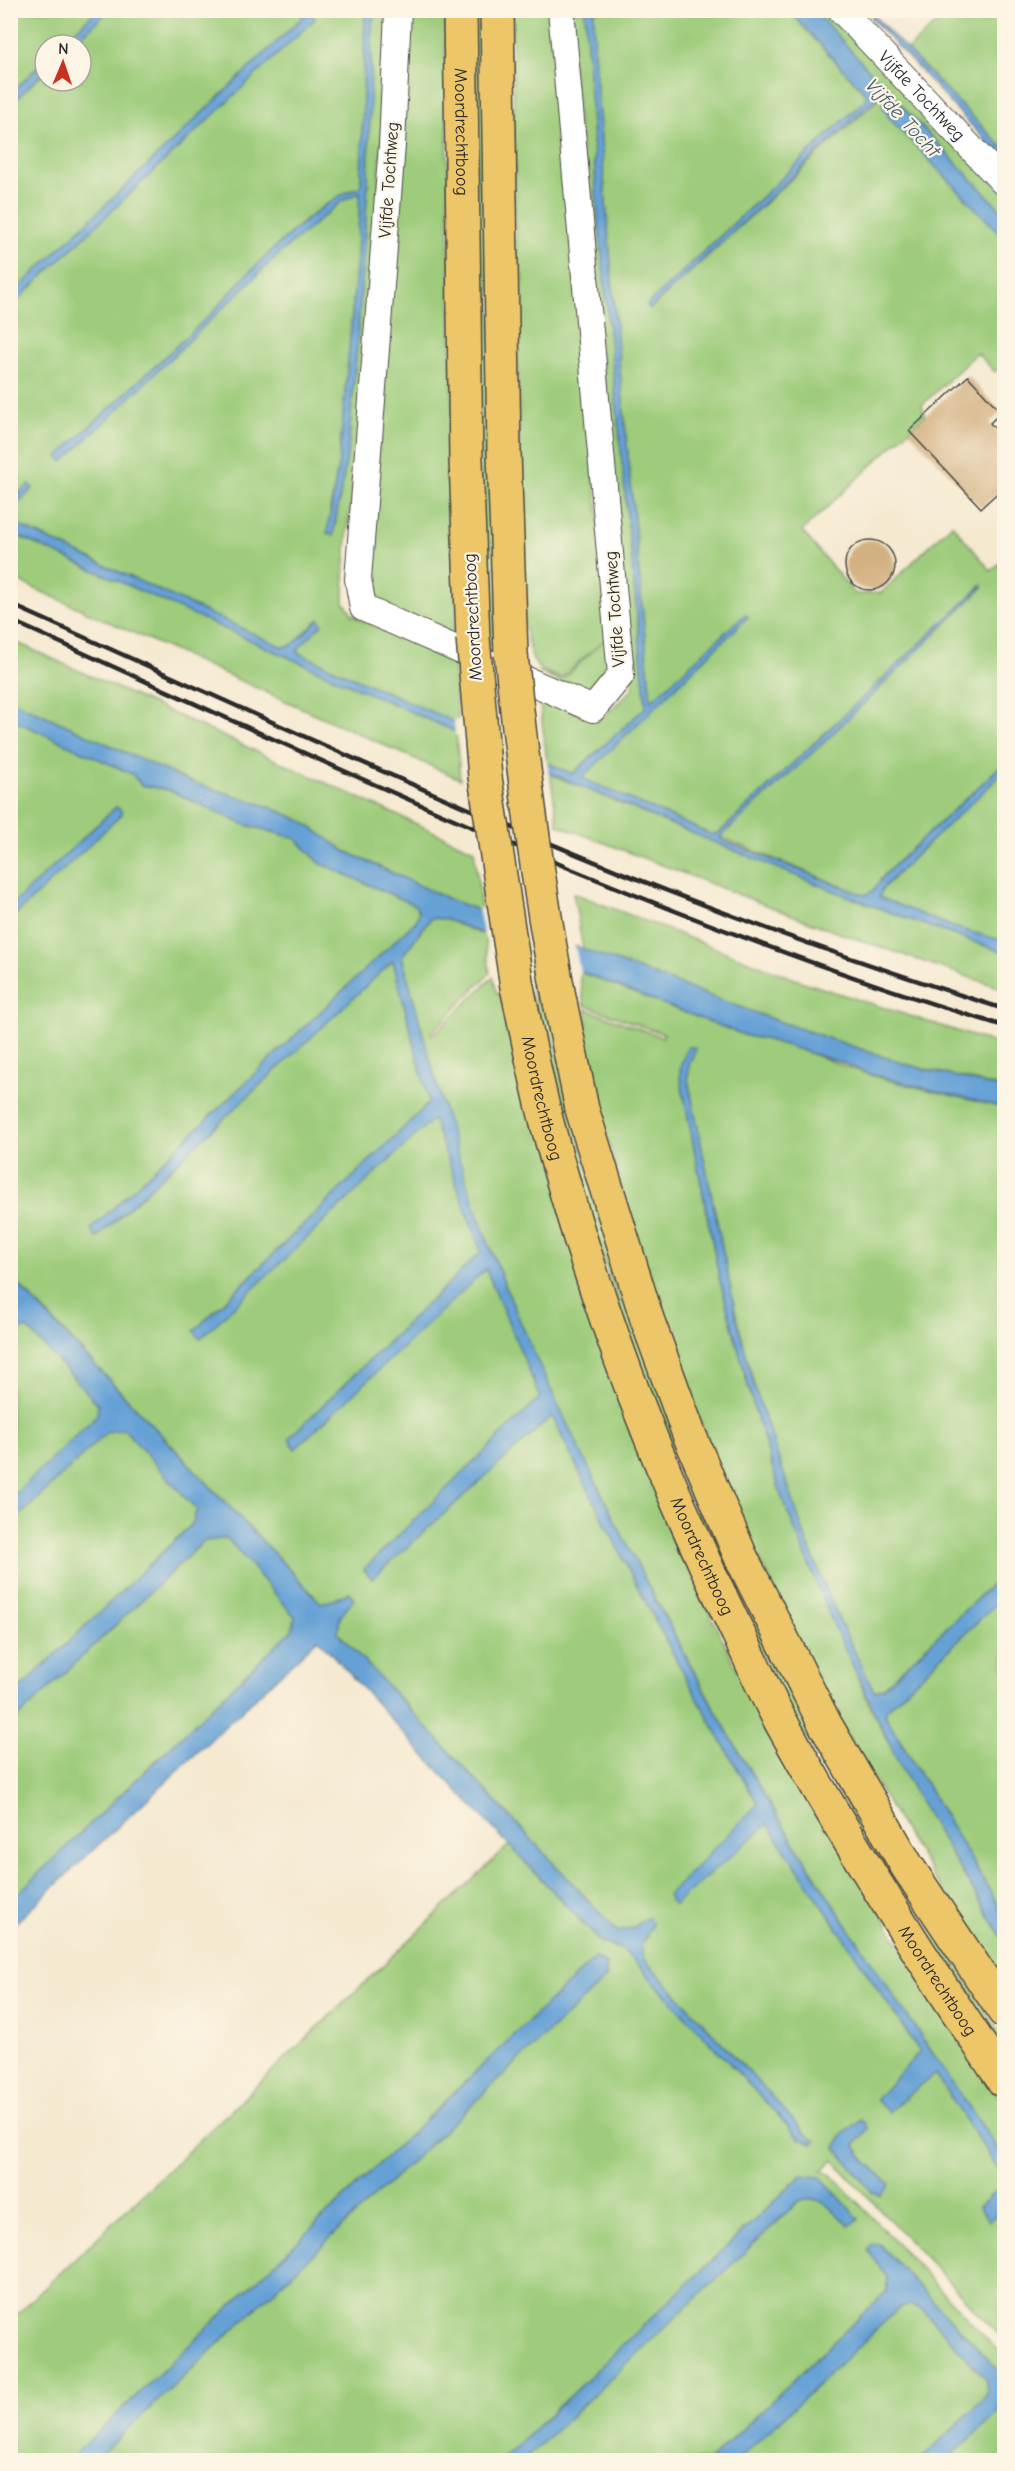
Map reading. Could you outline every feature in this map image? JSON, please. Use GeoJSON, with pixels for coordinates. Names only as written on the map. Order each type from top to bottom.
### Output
{"type":"FeatureCollection","features":[{"type":"Feature","properties":{"kind":"main road","name":"Moordrechtboog"},"geometry":{"type":"LineString","coordinates":[[460,10],[466,461],[473,638],[485,777],[518,987],[546,1119],[568,1199],[609,1324],[654,1446],[705,1567],[784,1729],[874,1883],[1005,2081]]}},
{"type":"Feature","properties":{"kind":"main road","name":"Moordrechtboog"},"geometry":{"type":"LineString","coordinates":[[497,10],[504,452],[511,654],[524,789],[543,914],[582,1109],[640,1297],[689,1434],[741,1557],[825,1724],[907,1866],[1005,2011]]}},
{"type":"Feature","properties":{"kind":"street","name":"Vijfde Tochtweg"},"geometry":{"type":"LineString","coordinates":[[398,10],[392,145],[358,579],[363,608],[593,709],[621,675],[561,10]]}},
{"type":"Feature","properties":{"kind":"street","name":"Vijfde Tochtweg"},"geometry":{"type":"LineString","coordinates":[[842,10],[1005,183]]}},
{"type":"Feature","properties":{"kind":"green space"},"geometry":{"type":"Polygon","coordinates":[[[11,11],[96,11],[73,33],[33,33],[33,72],[11,93],[11,11]]]}},
{"type":"Feature","properties":{"kind":"green space"},"geometry":{"type":"Polygon","coordinates":[[[108,11],[363,11],[365,14],[361,187],[344,193],[325,205],[282,240],[213,312],[58,456],[63,461],[280,253],[342,201],[360,191],[357,258],[339,461],[330,510],[333,536],[348,450],[358,334],[368,184],[372,21],[377,11],[384,11],[386,24],[390,26],[360,448],[348,522],[344,602],[353,615],[363,621],[453,659],[458,724],[303,656],[292,645],[282,647],[11,522],[11,510],[33,488],[20,492],[11,502],[11,306],[315,18],[309,12],[11,295],[11,104],[33,83],[33,93],[93,93],[93,33],[85,33],[108,11]]]}},
{"type":"Feature","properties":{"kind":"green space"},"geometry":{"type":"Polygon","coordinates":[[[408,11],[445,11],[456,613],[451,639],[376,601],[374,595],[376,489],[408,11]]]}},
{"type":"Feature","properties":{"kind":"green space"},"geometry":{"type":"Polygon","coordinates":[[[473,11],[484,11],[498,647],[487,643],[482,558],[473,11]]]}},
{"type":"Feature","properties":{"kind":"green space"},"geometry":{"type":"Polygon","coordinates":[[[512,11],[549,11],[613,664],[585,696],[537,671],[562,680],[604,640],[561,678],[540,669],[534,661],[526,636],[524,620],[521,564],[512,11]]]}},
{"type":"Feature","properties":{"kind":"green space"},"geometry":{"type":"Polygon","coordinates":[[[571,11],[585,11],[597,206],[646,707],[572,774],[547,763],[539,696],[598,721],[633,689],[569,28],[571,11]]]}},
{"type":"Feature","properties":{"kind":"green space"},"geometry":{"type":"Polygon","coordinates":[[[594,11],[789,11],[866,94],[866,99],[647,305],[650,309],[887,91],[815,11],[832,11],[1004,192],[1004,213],[892,95],[883,104],[889,118],[1004,238],[1004,363],[995,372],[977,353],[922,405],[925,415],[802,531],[855,594],[881,593],[952,524],[991,571],[1004,559],[1004,763],[885,874],[872,892],[864,895],[720,837],[823,743],[983,587],[982,585],[720,832],[712,835],[584,779],[582,776],[747,617],[745,615],[651,702],[616,327],[594,53],[594,11]]]}},
{"type":"Feature","properties":{"kind":"green space"},"geometry":{"type":"Polygon","coordinates":[[[950,11],[1004,11],[1004,149],[907,50],[950,11]]]}},
{"type":"Feature","properties":{"kind":"green space"},"geometry":{"type":"Polygon","coordinates":[[[11,533],[456,732],[460,779],[11,578],[11,533]]]}},
{"type":"Feature","properties":{"kind":"green space"},"geometry":{"type":"Polygon","coordinates":[[[11,640],[474,850],[482,912],[345,851],[302,821],[270,807],[188,781],[11,700],[11,640]]]}},
{"type":"Feature","properties":{"kind":"green space"},"geometry":{"type":"Polygon","coordinates":[[[11,719],[132,774],[141,785],[169,790],[243,824],[295,838],[320,863],[415,905],[419,912],[416,921],[97,1238],[393,960],[429,1103],[194,1331],[200,1338],[433,1118],[481,1252],[289,1438],[295,1449],[485,1268],[541,1397],[364,1570],[372,1578],[552,1416],[651,1612],[758,1804],[674,1904],[768,1824],[920,2052],[877,2100],[888,2111],[935,2073],[1004,2178],[1004,2183],[979,2207],[989,2221],[1004,2208],[1004,2340],[833,2160],[821,2171],[830,2173],[1004,2357],[1004,2376],[878,2243],[869,2250],[887,2277],[887,2291],[710,2460],[524,2460],[799,2201],[814,2199],[827,2205],[849,2226],[859,2219],[802,2175],[502,2460],[95,2460],[606,1978],[606,1964],[595,1958],[69,2460],[11,2460],[11,2320],[509,1845],[602,1943],[621,1949],[634,1961],[800,2139],[816,2141],[809,2137],[643,1958],[641,1945],[653,1924],[648,1918],[631,1929],[618,1932],[338,1633],[340,1617],[354,1599],[349,1592],[334,1600],[321,1603],[11,1276],[11,919],[122,814],[120,809],[116,807],[11,906],[11,719]],[[860,2121],[841,2136],[836,2148],[890,2185],[861,2156],[855,2145],[868,2129],[860,2121]]]}},
{"type":"Feature","properties":{"kind":"green space"},"geometry":{"type":"Polygon","coordinates":[[[1004,772],[1004,941],[953,927],[879,898],[882,889],[1004,772]]]}},
{"type":"Feature","properties":{"kind":"green space"},"geometry":{"type":"Polygon","coordinates":[[[550,774],[832,890],[1004,952],[1004,989],[836,932],[558,825],[550,774]]]}},
{"type":"Feature","properties":{"kind":"green space"},"geometry":{"type":"Polygon","coordinates":[[[573,893],[803,982],[1004,1046],[1004,1088],[905,1064],[783,1023],[583,949],[573,893]]]}},
{"type":"Feature","properties":{"kind":"green space"},"geometry":{"type":"Polygon","coordinates":[[[431,918],[445,919],[484,935],[490,973],[431,1033],[433,1035],[493,977],[497,994],[501,994],[508,1011],[661,1502],[699,1591],[752,1700],[941,2012],[1004,2105],[1004,2158],[857,1940],[746,1765],[625,1542],[555,1400],[479,1218],[443,1107],[402,956],[431,918]]]}},
{"type":"Feature","properties":{"kind":"green space"},"geometry":{"type":"Polygon","coordinates":[[[579,972],[747,1036],[794,1048],[887,1080],[1004,1108],[1004,1573],[883,1688],[874,1691],[840,1622],[808,1545],[756,1392],[737,1320],[688,1080],[689,1064],[681,1064],[680,1076],[720,1281],[755,1411],[781,1495],[870,1706],[900,1766],[936,1830],[1004,1940],[1004,1986],[905,1832],[833,1711],[735,1508],[670,1344],[626,1206],[581,1037],[585,1035],[583,1025],[587,1024],[586,1009],[662,1037],[664,1034],[584,1005],[579,972]]]}},
{"type":"Feature","properties":{"kind":"green space"},"geometry":{"type":"Polygon","coordinates":[[[531,987],[544,992],[601,1224],[893,1869],[1004,2039],[1004,2058],[886,1877],[781,1695],[679,1475],[593,1230],[560,1111],[531,987]]]}},
{"type":"Feature","properties":{"kind":"green space"},"geometry":{"type":"Polygon","coordinates":[[[27,1328],[98,1404],[98,1415],[11,1498],[11,1332],[27,1328]]]}},
{"type":"Feature","properties":{"kind":"green space"},"geometry":{"type":"Polygon","coordinates":[[[124,1429],[197,1510],[192,1524],[11,1697],[11,1524],[107,1432],[124,1429]]]}},
{"type":"Feature","properties":{"kind":"green space"},"geometry":{"type":"Polygon","coordinates":[[[227,1538],[296,1617],[292,1630],[11,1900],[11,1724],[204,1541],[227,1538]]]}},
{"type":"Feature","properties":{"kind":"green space"},"geometry":{"type":"Polygon","coordinates":[[[1004,1596],[1004,1915],[885,1715],[886,1710],[1004,1596]]]}},
{"type":"Feature","properties":{"kind":"green space"},"geometry":{"type":"Polygon","coordinates":[[[912,2305],[922,2309],[985,2378],[987,2390],[983,2400],[920,2460],[738,2460],[899,2308],[912,2305]]]}},
{"type":"Feature","properties":{"kind":"green space"},"geometry":{"type":"Polygon","coordinates":[[[1003,2408],[1004,2460],[947,2460],[1003,2408]]]}},
{"type":"Feature","properties":{"kind":"water"},"geometry":{"type":"Polygon","coordinates":[[[96,11],[108,11],[85,33],[73,33],[96,11]]]}},
{"type":"Feature","properties":{"kind":"water"},"geometry":{"type":"Polygon","coordinates":[[[309,11],[315,19],[11,306],[11,295],[309,11]]]}},
{"type":"Feature","properties":{"kind":"water"},"geometry":{"type":"Polygon","coordinates":[[[363,11],[377,11],[372,22],[368,184],[348,450],[333,536],[327,533],[339,461],[357,258],[360,192],[342,201],[280,253],[63,462],[58,456],[213,312],[282,241],[325,206],[361,187],[365,14],[363,11]]]}},
{"type":"Feature","properties":{"kind":"water"},"geometry":{"type":"Polygon","coordinates":[[[585,11],[594,11],[594,53],[616,327],[651,701],[745,614],[748,617],[583,777],[712,835],[720,832],[982,585],[983,587],[823,743],[720,837],[724,841],[864,895],[872,892],[885,874],[1004,763],[1004,772],[882,889],[879,897],[953,927],[1004,941],[1004,952],[863,902],[630,807],[397,706],[11,533],[11,522],[282,647],[292,645],[319,619],[322,624],[297,652],[573,774],[646,707],[597,206],[585,11]]]}},
{"type":"Feature","properties":{"kind":"water"},"geometry":{"type":"Polygon","coordinates":[[[789,11],[815,11],[888,91],[870,104],[650,309],[647,305],[866,99],[866,94],[789,11]]]}},
{"type":"Feature","properties":{"kind":"water"},"geometry":{"type":"Polygon","coordinates":[[[873,15],[1004,149],[1004,160],[871,18],[873,15]]]}},
{"type":"Feature","properties":{"kind":"water"},"geometry":{"type":"Polygon","coordinates":[[[33,72],[33,83],[11,104],[11,93],[33,72]]]}},
{"type":"Feature","properties":{"kind":"water","name":"Vijfde Tocht"},"geometry":{"type":"Polygon","coordinates":[[[891,95],[1004,213],[1004,238],[889,118],[882,104],[891,95]]]}},
{"type":"Feature","properties":{"kind":"water"},"geometry":{"type":"Polygon","coordinates":[[[29,484],[33,488],[11,510],[11,502],[29,484]]]}},
{"type":"Feature","properties":{"kind":"water"},"geometry":{"type":"Polygon","coordinates":[[[11,700],[188,781],[270,807],[302,821],[345,851],[451,900],[783,1023],[905,1064],[1004,1089],[1004,1108],[869,1074],[843,1063],[765,1039],[747,1036],[445,919],[431,918],[402,956],[443,1107],[479,1218],[529,1342],[583,1456],[681,1648],[748,1768],[857,1940],[1004,2158],[1004,2178],[935,2074],[888,2112],[876,2099],[920,2052],[768,1824],[674,1905],[667,1896],[758,1804],[651,1612],[552,1416],[372,1579],[364,1569],[540,1397],[486,1269],[295,1449],[289,1438],[481,1252],[433,1119],[200,1339],[194,1331],[429,1103],[393,961],[96,1238],[91,1229],[416,921],[419,912],[415,905],[320,863],[295,838],[243,824],[169,790],[141,785],[132,774],[11,719],[11,700]]]}},
{"type":"Feature","properties":{"kind":"water"},"geometry":{"type":"Polygon","coordinates":[[[116,807],[122,814],[11,919],[11,906],[116,807]]]}},
{"type":"Feature","properties":{"kind":"water"},"geometry":{"type":"Polygon","coordinates":[[[688,1047],[696,1049],[689,1064],[688,1080],[737,1320],[756,1392],[808,1545],[840,1622],[874,1691],[883,1688],[1004,1573],[1004,1596],[886,1710],[885,1715],[1004,1915],[1004,1940],[936,1830],[900,1766],[830,1617],[781,1495],[755,1411],[720,1281],[680,1076],[681,1064],[688,1047]]]}},
{"type":"Feature","properties":{"kind":"water"},"geometry":{"type":"Polygon","coordinates":[[[11,1277],[321,1603],[334,1600],[349,1592],[354,1599],[340,1617],[338,1633],[618,1932],[631,1929],[648,1917],[653,1924],[641,1945],[643,1958],[809,2137],[816,2141],[812,2144],[800,2139],[634,1961],[621,1949],[602,1943],[417,1748],[318,1639],[11,1927],[11,1900],[292,1630],[295,1617],[227,1538],[204,1541],[11,1724],[11,1697],[192,1524],[197,1510],[124,1429],[107,1432],[11,1524],[11,1498],[97,1415],[98,1404],[27,1328],[11,1332],[11,1277]]]}},
{"type":"Feature","properties":{"kind":"water"},"geometry":{"type":"Polygon","coordinates":[[[595,1958],[606,1964],[606,1978],[95,2460],[69,2460],[595,1958]]]}},
{"type":"Feature","properties":{"kind":"water"},"geometry":{"type":"Polygon","coordinates":[[[860,2120],[868,2129],[855,2145],[861,2156],[890,2185],[881,2196],[873,2193],[836,2148],[841,2136],[860,2120]]]}},
{"type":"Feature","properties":{"kind":"water"},"geometry":{"type":"Polygon","coordinates":[[[802,2175],[821,2177],[859,2219],[849,2226],[827,2205],[814,2199],[799,2201],[524,2460],[502,2460],[802,2175]]]}},
{"type":"Feature","properties":{"kind":"water"},"geometry":{"type":"Polygon","coordinates":[[[1004,2183],[1004,2208],[989,2221],[979,2207],[1004,2183]]]}},
{"type":"Feature","properties":{"kind":"water"},"geometry":{"type":"Polygon","coordinates":[[[878,2243],[1004,2376],[1004,2408],[947,2460],[920,2460],[982,2400],[987,2390],[985,2378],[922,2309],[912,2305],[899,2308],[738,2460],[710,2460],[887,2291],[887,2277],[868,2250],[872,2244],[878,2243]]]}},
{"type":"Feature","properties":{"kind":"pier"},"geometry":{"type":"Polygon","coordinates":[[[454,719],[547,760],[549,776],[455,735],[454,719]]]}},
{"type":"Feature","properties":{"kind":"pier"},"geometry":{"type":"Polygon","coordinates":[[[478,907],[574,942],[581,976],[484,938],[478,907]]]}},
{"type":"Feature","properties":{"kind":"building"},"geometry":{"type":"Polygon","coordinates":[[[968,376],[1001,412],[990,423],[1005,439],[1005,486],[981,508],[909,431],[968,376]]]}},
{"type":"Feature","properties":{"kind":"building"},"geometry":{"type":"Polygon","coordinates":[[[865,540],[875,540],[888,547],[895,560],[895,570],[888,583],[875,590],[865,590],[856,586],[849,579],[845,570],[845,560],[849,551],[856,544],[865,540]]]}},
{"type":"Feature","properties":{"kind":"railway"},"geometry":{"type":"LineString","coordinates":[[10,604],[342,754],[594,861],[800,940],[1004,1009]]}},
{"type":"Feature","properties":{"kind":"railway"},"geometry":{"type":"LineString","coordinates":[[10,620],[378,786],[625,891],[750,940],[876,985],[1004,1026]]}}]}
